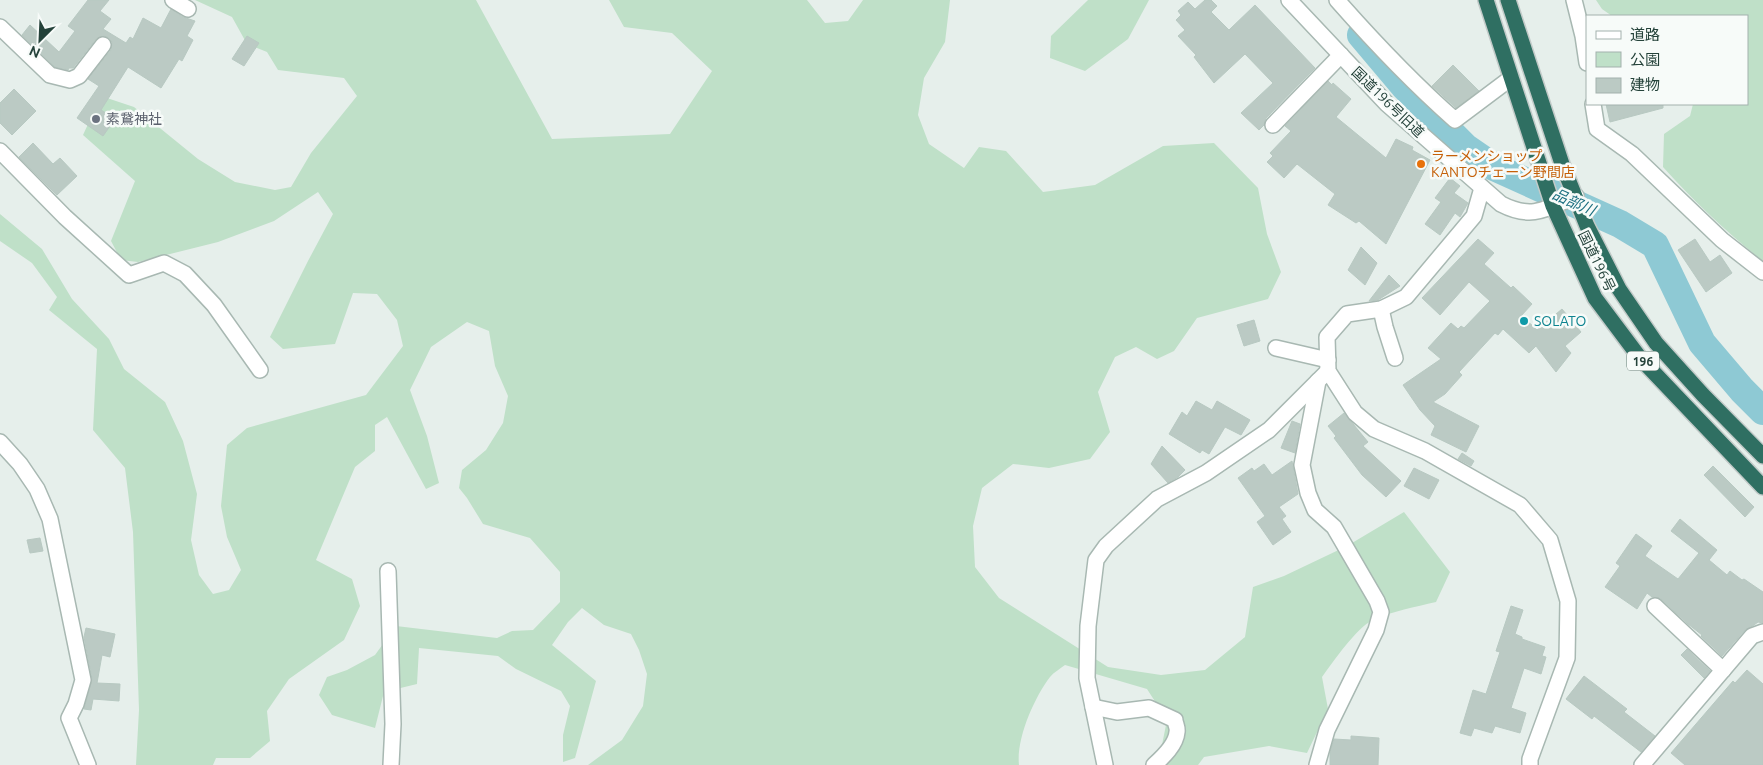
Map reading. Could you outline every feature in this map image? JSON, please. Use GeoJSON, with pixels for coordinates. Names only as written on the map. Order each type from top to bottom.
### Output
{"type":"FeatureCollection","features":[{"type":"Feature","properties":{"kind":"highway","name":"国道196号"},"geometry":{"type":"LineString","coordinates":[[1486,0],[1552,209],[1595,298],[1640,358],[1763,487]]}},
{"type":"Feature","properties":{"kind":"highway","name":"国道196号"},"geometry":{"type":"LineString","coordinates":[[1508,0],[1567,178],[1576,196],[1586,226],[1619,289],[1656,343],[1703,395],[1763,456]]}},
{"type":"Feature","properties":{"kind":"street"},"geometry":{"type":"LineString","coordinates":[[172,0],[188,9]]}},
{"type":"Feature","properties":{"kind":"street","name":"国道196号旧道"},"geometry":{"type":"LineString","coordinates":[[1289,0],[1387,104],[1501,204],[1524,213],[1552,209],[1576,196]]}},
{"type":"Feature","properties":{"kind":"street"},"geometry":{"type":"LineString","coordinates":[[1337,0],[1420,90],[1454,120],[1511,78]]}},
{"type":"Feature","properties":{"kind":"street"},"geometry":{"type":"LineString","coordinates":[[1574,0],[1586,56]]}},
{"type":"Feature","properties":{"kind":"street"},"geometry":{"type":"LineString","coordinates":[[0,27],[50,75],[70,80],[79,76],[103,45]]}},
{"type":"Feature","properties":{"kind":"street"},"geometry":{"type":"LineString","coordinates":[[1273,125],[1341,55]]}},
{"type":"Feature","properties":{"kind":"street"},"geometry":{"type":"LineString","coordinates":[[1593,105],[1597,129],[1632,154],[1722,240],[1763,272]]}},
{"type":"Feature","properties":{"kind":"street"},"geometry":{"type":"LineString","coordinates":[[0,151],[65,217],[129,275],[164,263],[185,274],[214,305],[260,370]]}},
{"type":"Feature","properties":{"kind":"street"},"geometry":{"type":"LineString","coordinates":[[1318,765],[1326,730],[1376,630],[1381,612],[1377,601],[1334,527],[1315,510],[1308,493],[1302,465],[1324,371],[1328,337],[1347,314],[1381,309],[1406,297],[1474,216],[1482,188]]}},
{"type":"Feature","properties":{"kind":"street"},"geometry":{"type":"LineString","coordinates":[[1381,309],[1395,358]]}},
{"type":"Feature","properties":{"kind":"street"},"geometry":{"type":"LineString","coordinates":[[1276,348],[1324,371],[1355,413],[1374,429],[1424,451],[1520,505],[1550,540],[1568,601],[1566,658],[1530,759],[1530,765]]}},
{"type":"Feature","properties":{"kind":"street"},"geometry":{"type":"LineString","coordinates":[[1105,765],[1087,678],[1088,626],[1096,560],[1106,546],[1157,500],[1206,473],[1269,430],[1324,371]]}},
{"type":"Feature","properties":{"kind":"street"},"geometry":{"type":"LineString","coordinates":[[0,442],[20,464],[37,489],[50,519],[83,680],[76,704],[69,718],[88,765]]}},
{"type":"Feature","properties":{"kind":"street"},"geometry":{"type":"LineString","coordinates":[[388,571],[393,724],[391,765]]}},
{"type":"Feature","properties":{"kind":"street"},"geometry":{"type":"LineString","coordinates":[[1655,606],[1723,670]]}},
{"type":"Feature","properties":{"kind":"street"},"geometry":{"type":"LineString","coordinates":[[1642,765],[1752,636],[1763,632]]}},
{"type":"Feature","properties":{"kind":"street"},"geometry":{"type":"LineString","coordinates":[[1093,707],[1117,712],[1149,708],[1174,720],[1177,732],[1173,744],[1166,755],[1154,765]]}},
{"type":"Feature","properties":{"kind":"green space"},"geometry":{"type":"Polygon","coordinates":[[[195,0],[476,0],[552,139],[670,134],[712,71],[672,33],[624,27],[609,0],[807,0],[825,23],[848,21],[863,0],[950,0],[945,42],[924,78],[918,115],[929,144],[964,168],[979,147],[1006,151],[1043,192],[1095,185],[1163,146],[1214,143],[1258,188],[1267,234],[1281,272],[1268,299],[1197,318],[1174,351],[1157,359],[1136,347],[1115,357],[1098,392],[1110,432],[1090,459],[1049,468],[1013,464],[982,488],[973,526],[975,567],[999,598],[1108,667],[1161,675],[1205,670],[1245,637],[1253,587],[1284,576],[1347,546],[1404,512],[1450,572],[1436,602],[1373,620],[1353,637],[1322,677],[1328,709],[1307,753],[1269,746],[1204,757],[1198,765],[1158,765],[1167,720],[1147,689],[1065,665],[1050,677],[1032,707],[1020,743],[1019,765],[588,765],[622,740],[643,706],[647,674],[631,634],[604,625],[582,608],[568,622],[552,645],[596,681],[575,758],[563,762],[563,735],[570,706],[561,691],[516,669],[498,656],[419,648],[417,684],[384,692],[375,728],[332,715],[319,695],[327,677],[347,670],[375,655],[396,626],[497,638],[512,631],[533,630],[560,602],[560,572],[530,538],[483,524],[459,488],[462,470],[486,450],[503,423],[508,396],[495,366],[489,331],[467,322],[431,347],[410,390],[427,436],[439,483],[426,489],[387,417],[375,425],[375,451],[355,467],[316,560],[352,579],[360,606],[344,640],[289,679],[267,711],[270,741],[250,758],[216,758],[213,765],[136,765],[139,710],[133,532],[125,468],[93,430],[97,349],[49,310],[57,297],[32,263],[0,241],[0,214],[42,249],[72,299],[109,339],[124,369],[165,402],[183,441],[197,494],[191,540],[199,575],[213,594],[229,590],[241,570],[227,537],[221,506],[227,445],[247,428],[366,395],[403,346],[397,320],[377,294],[353,293],[335,344],[283,349],[270,337],[333,214],[318,192],[274,221],[218,242],[138,262],[121,260],[111,241],[135,181],[83,135],[101,96],[134,107],[198,159],[235,182],[275,190],[291,187],[311,153],[357,96],[344,78],[278,70],[267,52],[247,44],[232,17],[195,0]]]}},
{"type":"Feature","properties":{"kind":"green space"},"geometry":{"type":"Polygon","coordinates":[[[1088,0],[1149,0],[1128,39],[1085,71],[1050,58],[1051,36],[1088,0]]]}},
{"type":"Feature","properties":{"kind":"green space"},"geometry":{"type":"Polygon","coordinates":[[[1596,0],[1763,0],[1763,261],[1711,216],[1663,167],[1664,134],[1690,116],[1693,105],[1748,105],[1748,15],[1611,15],[1602,9],[1596,0]]]}},
{"type":"Feature","properties":{"kind":"building"},"geometry":{"type":"Polygon","coordinates":[[[88,0],[109,0],[100,11],[111,19],[103,29],[126,43],[130,37],[133,39],[143,18],[161,28],[171,9],[183,17],[195,21],[187,36],[193,40],[182,61],[179,59],[161,88],[128,67],[101,110],[115,119],[103,136],[77,118],[99,86],[88,79],[111,50],[112,42],[109,38],[104,36],[96,39],[73,68],[68,70],[55,67],[22,35],[30,25],[59,52],[75,31],[68,26],[88,0]]]}},
{"type":"Feature","properties":{"kind":"building"},"geometry":{"type":"Polygon","coordinates":[[[1205,0],[1211,0],[1217,6],[1211,12],[1229,30],[1255,5],[1315,68],[1266,118],[1264,125],[1259,130],[1241,113],[1273,83],[1245,54],[1214,83],[1194,57],[1196,55],[1178,36],[1185,30],[1176,20],[1181,15],[1178,11],[1188,2],[1195,9],[1205,0]]]}},
{"type":"Feature","properties":{"kind":"building"},"geometry":{"type":"Polygon","coordinates":[[[247,36],[259,43],[244,66],[232,59],[247,36]]]}},
{"type":"Feature","properties":{"kind":"building"},"geometry":{"type":"Polygon","coordinates":[[[1453,65],[1479,91],[1456,108],[1432,86],[1453,65]]]}},
{"type":"Feature","properties":{"kind":"building"},"geometry":{"type":"Polygon","coordinates":[[[1328,81],[1332,85],[1333,83],[1351,99],[1336,117],[1386,158],[1396,139],[1413,147],[1412,150],[1430,160],[1386,244],[1359,221],[1356,223],[1328,205],[1335,194],[1297,164],[1284,178],[1267,162],[1273,156],[1270,153],[1291,131],[1285,126],[1328,81]]]}},
{"type":"Feature","properties":{"kind":"building"},"geometry":{"type":"Polygon","coordinates":[[[14,89],[36,111],[12,135],[0,123],[0,103],[14,89]]]}},
{"type":"Feature","properties":{"kind":"building"},"geometry":{"type":"Polygon","coordinates":[[[1606,105],[1663,105],[1663,108],[1610,122],[1606,105]]]}},
{"type":"Feature","properties":{"kind":"building"},"geometry":{"type":"Polygon","coordinates":[[[33,143],[53,164],[60,158],[77,176],[57,195],[19,157],[33,143]]]}},
{"type":"Feature","properties":{"kind":"building"},"geometry":{"type":"Polygon","coordinates":[[[1450,178],[1460,186],[1454,193],[1468,203],[1460,217],[1455,213],[1440,235],[1425,224],[1441,202],[1435,198],[1450,178]]]}},
{"type":"Feature","properties":{"kind":"building"},"geometry":{"type":"Polygon","coordinates":[[[1478,239],[1494,253],[1484,264],[1511,288],[1513,286],[1532,304],[1521,316],[1537,330],[1562,309],[1581,332],[1565,346],[1571,353],[1556,372],[1536,346],[1529,353],[1503,329],[1498,335],[1495,333],[1459,372],[1462,375],[1445,394],[1433,402],[1479,426],[1466,452],[1431,435],[1435,426],[1420,410],[1403,385],[1441,359],[1428,348],[1451,323],[1458,329],[1461,326],[1464,328],[1490,301],[1469,282],[1440,315],[1422,298],[1478,239]]]}},
{"type":"Feature","properties":{"kind":"building"},"geometry":{"type":"Polygon","coordinates":[[[1695,239],[1710,262],[1720,255],[1732,273],[1706,292],[1678,250],[1695,239]]]}},
{"type":"Feature","properties":{"kind":"building"},"geometry":{"type":"Polygon","coordinates":[[[1361,247],[1377,263],[1365,285],[1348,270],[1361,247]]]}},
{"type":"Feature","properties":{"kind":"building"},"geometry":{"type":"Polygon","coordinates":[[[1389,275],[1400,286],[1378,300],[1369,301],[1389,275]]]}},
{"type":"Feature","properties":{"kind":"building"},"geometry":{"type":"Polygon","coordinates":[[[1254,320],[1260,341],[1244,346],[1237,325],[1254,320]]]}},
{"type":"Feature","properties":{"kind":"building"},"geometry":{"type":"Polygon","coordinates":[[[1196,401],[1212,410],[1217,401],[1250,420],[1241,435],[1225,427],[1209,454],[1202,450],[1200,453],[1169,434],[1182,412],[1187,416],[1196,401]]]}},
{"type":"Feature","properties":{"kind":"building"},"geometry":{"type":"Polygon","coordinates":[[[1344,413],[1368,442],[1363,446],[1401,481],[1386,497],[1362,475],[1334,438],[1336,436],[1328,426],[1344,413]]]}},
{"type":"Feature","properties":{"kind":"building"},"geometry":{"type":"Polygon","coordinates":[[[1292,421],[1300,424],[1295,453],[1281,448],[1292,421]]]}},
{"type":"Feature","properties":{"kind":"building"},"geometry":{"type":"Polygon","coordinates":[[[1162,446],[1185,470],[1168,483],[1151,464],[1162,446]]]}},
{"type":"Feature","properties":{"kind":"building"},"geometry":{"type":"Polygon","coordinates":[[[1462,453],[1474,461],[1471,466],[1458,459],[1462,453]]]}},
{"type":"Feature","properties":{"kind":"building"},"geometry":{"type":"Polygon","coordinates":[[[1292,461],[1298,494],[1279,507],[1286,516],[1282,519],[1291,532],[1273,545],[1257,522],[1265,516],[1238,478],[1252,468],[1254,471],[1264,464],[1272,475],[1292,461]]]}},
{"type":"Feature","properties":{"kind":"building"},"geometry":{"type":"Polygon","coordinates":[[[1713,466],[1754,507],[1745,517],[1704,475],[1713,466]]]}},
{"type":"Feature","properties":{"kind":"building"},"geometry":{"type":"Polygon","coordinates":[[[1414,468],[1439,480],[1429,499],[1404,486],[1414,468]]]}},
{"type":"Feature","properties":{"kind":"building"},"geometry":{"type":"Polygon","coordinates":[[[1680,519],[1717,550],[1709,560],[1727,575],[1730,571],[1763,592],[1763,623],[1758,622],[1745,630],[1722,656],[1702,635],[1661,599],[1652,597],[1647,593],[1637,609],[1605,587],[1620,566],[1616,563],[1636,534],[1652,546],[1645,556],[1678,579],[1699,553],[1671,531],[1680,519]]]}},
{"type":"Feature","properties":{"kind":"building"},"geometry":{"type":"Polygon","coordinates":[[[40,538],[43,551],[30,553],[27,540],[40,538]]]}},
{"type":"Feature","properties":{"kind":"building"},"geometry":{"type":"Polygon","coordinates":[[[1511,606],[1523,610],[1515,634],[1522,637],[1522,639],[1545,647],[1542,656],[1546,657],[1541,674],[1524,668],[1511,708],[1526,713],[1520,733],[1495,726],[1492,733],[1474,728],[1471,736],[1460,733],[1473,690],[1486,694],[1500,652],[1496,651],[1511,606]]]}},
{"type":"Feature","properties":{"kind":"building"},"geometry":{"type":"Polygon","coordinates":[[[86,628],[115,634],[110,657],[102,655],[97,683],[120,684],[119,701],[93,699],[91,710],[84,709],[92,679],[84,637],[86,628]]]}},
{"type":"Feature","properties":{"kind":"building"},"geometry":{"type":"Polygon","coordinates":[[[1687,649],[1710,671],[1704,678],[1681,655],[1687,649]]]}},
{"type":"Feature","properties":{"kind":"building"},"geometry":{"type":"Polygon","coordinates":[[[1747,670],[1763,684],[1763,765],[1685,765],[1671,753],[1733,681],[1735,683],[1747,670]]]}},
{"type":"Feature","properties":{"kind":"building"},"geometry":{"type":"Polygon","coordinates":[[[1584,676],[1627,709],[1624,712],[1655,736],[1641,752],[1594,716],[1592,719],[1566,699],[1584,676]]]}},
{"type":"Feature","properties":{"kind":"building"},"geometry":{"type":"Polygon","coordinates":[[[1351,736],[1379,738],[1378,765],[1330,765],[1330,752],[1334,739],[1351,740],[1351,736]]]}},
{"type":"Feature","properties":{"kind":"waterway","name":"品部川"},"geometry":{"type":"LineString","coordinates":[[1361,35],[1404,86],[1465,147],[1494,167],[1620,224],[1655,245],[1702,343],[1742,390],[1763,411]]}},
{"type":"Feature","properties":{"kind":"place","name":"素鵞神社"},"geometry":{"type":"Point","coordinates":[96,119]}},
{"type":"Feature","properties":{"kind":"place","name":"ラーメンショップ KANTOチェーン野間店"},"geometry":{"type":"Point","coordinates":[1421,164]}},
{"type":"Feature","properties":{"kind":"place","name":"SOLATO"},"geometry":{"type":"Point","coordinates":[1524,321]}}]}
